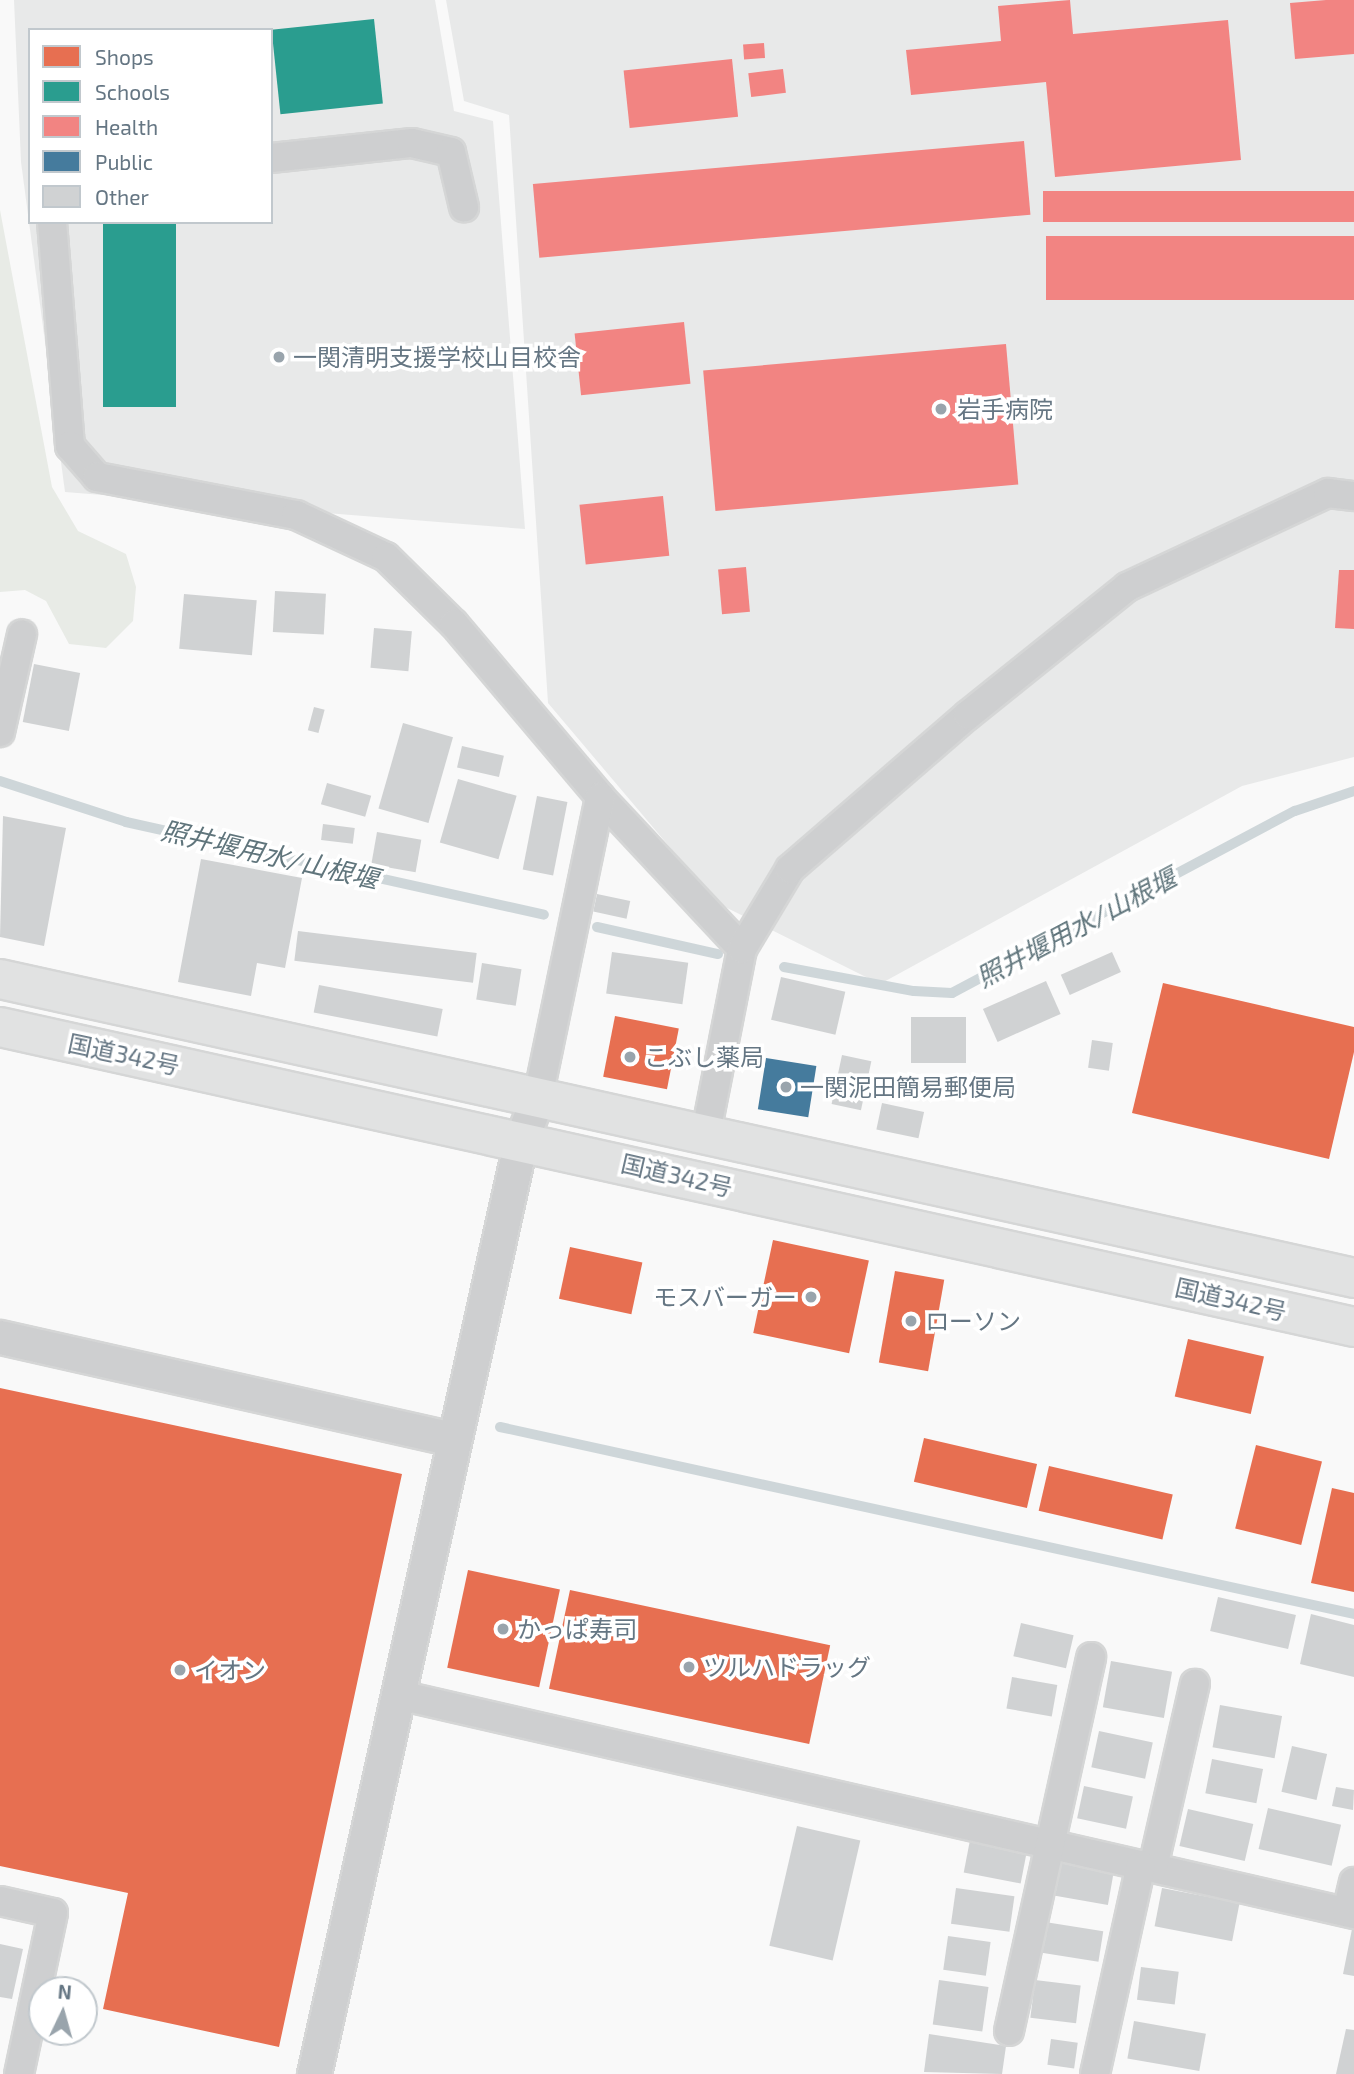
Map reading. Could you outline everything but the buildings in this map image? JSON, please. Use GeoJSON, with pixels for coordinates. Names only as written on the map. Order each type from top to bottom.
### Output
{"type":"FeatureCollection","features":[{"type":"Feature","properties":{"kind":"highway","name":"国道342号"},"geometry":{"type":"LineString","coordinates":[[0,979],[706,1132],[1354,1278]]}},
{"type":"Feature","properties":{"kind":"highway","name":"国道342号"},"geometry":{"type":"LineString","coordinates":[[0,1027],[521,1140],[1354,1327]]}},
{"type":"Feature","properties":{"kind":"street"},"geometry":{"type":"LineString","coordinates":[[273,158],[412,144],[451,152],[464,207]]}},
{"type":"Feature","properties":{"kind":"street"},"geometry":{"type":"LineString","coordinates":[[52,224],[70,446],[97,477],[296,515],[386,557],[454,624],[600,797],[743,949]]}},
{"type":"Feature","properties":{"kind":"street"},"geometry":{"type":"LineString","coordinates":[[706,1132],[743,949],[790,869],[968,715],[1127,587],[1328,492],[1354,496]]}},
{"type":"Feature","properties":{"kind":"street"},"geometry":{"type":"LineString","coordinates":[[0,732],[22,634]]}},
{"type":"Feature","properties":{"kind":"street"},"geometry":{"type":"LineString","coordinates":[[314,2074],[521,1140],[538,1097],[600,797]]}},
{"type":"Feature","properties":{"kind":"street"},"geometry":{"type":"LineString","coordinates":[[0,1337],[453,1439]]}},
{"type":"Feature","properties":{"kind":"street"},"geometry":{"type":"LineString","coordinates":[[1009,2031],[1091,1657]]}},
{"type":"Feature","properties":{"kind":"street"},"geometry":{"type":"LineString","coordinates":[[1095,2074],[1195,1684]]}},
{"type":"Feature","properties":{"kind":"street"},"geometry":{"type":"LineString","coordinates":[[399,1695],[1350,1913],[1354,1882]]}},
{"type":"Feature","properties":{"kind":"street"},"geometry":{"type":"LineString","coordinates":[[0,1901],[53,1913],[19,2074]]}},
{"type":"Feature","properties":{"kind":"shaded area","name":"一関清明支援学校山目校舎"},"geometry":{"type":"Polygon","coordinates":[[[14,0],[435,0],[454,111],[493,121],[525,529],[65,492],[29,224],[273,224],[273,28],[28,28],[28,214],[21,162],[14,0]]]}},
{"type":"Feature","properties":{"kind":"shaded area","name":"岩手病院"},"geometry":{"type":"Polygon","coordinates":[[[446,0],[1354,0],[1354,757],[1242,786],[880,984],[717,903],[548,703],[509,115],[464,101],[446,0]]]}},
{"type":"Feature","properties":{"kind":"shaded area"},"geometry":{"type":"Polygon","coordinates":[[[0,210],[52,487],[78,531],[126,554],[136,587],[133,621],[106,648],[69,644],[46,601],[25,590],[0,592],[0,210]]]}},
{"type":"Feature","properties":{"kind":"waterway","name":"照井堰用水/山根堰"},"geometry":{"type":"LineString","coordinates":[[0,781],[126,822],[544,915]]}},
{"type":"Feature","properties":{"kind":"waterway","name":"照井堰用水/山根堰"},"geometry":{"type":"LineString","coordinates":[[784,967],[914,991],[952,993],[1295,811],[1354,791]]}},
{"type":"Feature","properties":{"kind":"waterway","name":"照井堰用水/山根堰"},"geometry":{"type":"LineString","coordinates":[[597,927],[718,954]]}},
{"type":"Feature","properties":{"kind":"waterway"},"geometry":{"type":"LineString","coordinates":[[500,1427],[1354,1614]]}},
{"type":"Feature","properties":{"kind":"place","name":"一関清明支援学校山目校舎"},"geometry":{"type":"Point","coordinates":[279,357]}},
{"type":"Feature","properties":{"kind":"place","name":"岩手病院"},"geometry":{"type":"Point","coordinates":[941,409]}},
{"type":"Feature","properties":{"kind":"place","name":"こぶし薬局"},"geometry":{"type":"Point","coordinates":[630,1057]}},
{"type":"Feature","properties":{"kind":"place","name":"一関泥田簡易郵便局"},"geometry":{"type":"Point","coordinates":[786,1087]}},
{"type":"Feature","properties":{"kind":"place","name":"モスバーガー"},"geometry":{"type":"Point","coordinates":[811,1297]}},
{"type":"Feature","properties":{"kind":"place","name":"ローソン"},"geometry":{"type":"Point","coordinates":[911,1321]}},
{"type":"Feature","properties":{"kind":"place","name":"かっぱ寿司"},"geometry":{"type":"Point","coordinates":[503,1629]}},
{"type":"Feature","properties":{"kind":"place","name":"ツルハドラッグ"},"geometry":{"type":"Point","coordinates":[689,1667]}},
{"type":"Feature","properties":{"kind":"place","name":"イオン"},"geometry":{"type":"Point","coordinates":[180,1670]}}]}
